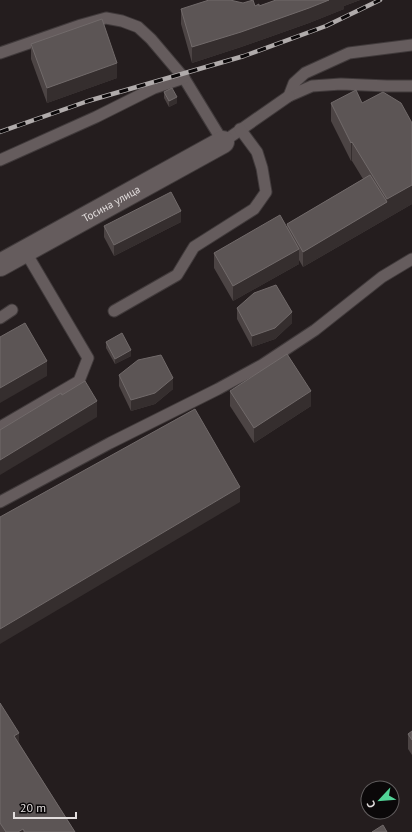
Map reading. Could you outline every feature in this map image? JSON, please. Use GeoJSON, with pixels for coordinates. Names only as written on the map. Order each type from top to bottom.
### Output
{"type":"FeatureCollection","features":[{"type":"Feature","properties":{"kind":"street","name":"Тосина улица"},"geometry":{"type":"LineString","coordinates":[[0,265],[223,142]]}},
{"type":"Feature","properties":{"kind":"lane"},"geometry":{"type":"LineString","coordinates":[[0,53],[106,18],[122,21],[138,27],[151,39],[184,78],[223,142],[289,96],[312,86],[341,84],[412,86]]}},
{"type":"Feature","properties":{"kind":"lane"},"geometry":{"type":"LineString","coordinates":[[289,96],[294,83],[305,73],[349,54],[412,45]]}},
{"type":"Feature","properties":{"kind":"lane"},"geometry":{"type":"LineString","coordinates":[[0,160],[96,117],[154,88],[184,78]]}},
{"type":"Feature","properties":{"kind":"lane"},"geometry":{"type":"LineString","coordinates":[[114,311],[177,275],[194,247],[254,209],[266,192],[262,168],[257,152],[240,130]]}},
{"type":"Feature","properties":{"kind":"lane"},"geometry":{"type":"LineString","coordinates":[[0,427],[79,382],[88,358],[25,251]]}},
{"type":"Feature","properties":{"kind":"lane"},"geometry":{"type":"LineString","coordinates":[[0,502],[110,443],[218,389],[262,365],[315,330],[382,277],[412,259]]}},
{"type":"Feature","properties":{"kind":"lane"},"geometry":{"type":"LineString","coordinates":[[0,318],[12,310]]}},
{"type":"Feature","properties":{"kind":"building"},"geometry":{"type":"Polygon","coordinates":[[[209,0],[230,0],[243,3],[253,0],[255,6],[259,4],[259,6],[276,0],[329,0],[241,32],[192,47],[181,9],[209,0]]]}},
{"type":"Feature","properties":{"kind":"building"},"geometry":{"type":"Polygon","coordinates":[[[102,19],[117,63],[47,88],[31,44],[102,19]]]}},
{"type":"Feature","properties":{"kind":"building"},"geometry":{"type":"Polygon","coordinates":[[[172,88],[177,97],[169,101],[164,92],[172,88]]]}},
{"type":"Feature","properties":{"kind":"building"},"geometry":{"type":"Polygon","coordinates":[[[356,90],[362,103],[383,92],[401,103],[412,123],[412,185],[387,199],[352,142],[351,143],[331,103],[356,90]]]}},
{"type":"Feature","properties":{"kind":"building"},"geometry":{"type":"Polygon","coordinates":[[[370,175],[387,202],[303,252],[287,224],[370,175]]]}},
{"type":"Feature","properties":{"kind":"building"},"geometry":{"type":"Polygon","coordinates":[[[171,192],[181,211],[114,245],[104,226],[171,192]]]}},
{"type":"Feature","properties":{"kind":"building"},"geometry":{"type":"Polygon","coordinates":[[[280,215],[299,249],[233,286],[214,253],[280,215]]]}},
{"type":"Feature","properties":{"kind":"building"},"geometry":{"type":"Polygon","coordinates":[[[276,285],[292,312],[275,328],[252,336],[237,308],[254,293],[276,285]]]}},
{"type":"Feature","properties":{"kind":"building"},"geometry":{"type":"Polygon","coordinates":[[[25,323],[47,361],[0,388],[0,337],[25,323]]]}},
{"type":"Feature","properties":{"kind":"building"},"geometry":{"type":"Polygon","coordinates":[[[122,333],[131,350],[115,359],[106,342],[122,333]]]}},
{"type":"Feature","properties":{"kind":"building"},"geometry":{"type":"Polygon","coordinates":[[[287,354],[311,391],[254,428],[230,391],[287,354]]]}},
{"type":"Feature","properties":{"kind":"building"},"geometry":{"type":"Polygon","coordinates":[[[161,355],[173,378],[155,393],[131,400],[119,375],[138,360],[161,355]]]}},
{"type":"Feature","properties":{"kind":"building"},"geometry":{"type":"Polygon","coordinates":[[[85,381],[97,401],[0,460],[0,430],[61,393],[62,395],[85,381]]]}},
{"type":"Feature","properties":{"kind":"building"},"geometry":{"type":"Polygon","coordinates":[[[195,409],[240,487],[0,629],[0,517],[195,409]]]}},
{"type":"Feature","properties":{"kind":"building"},"geometry":{"type":"Polygon","coordinates":[[[0,703],[19,733],[14,736],[75,832],[25,832],[23,829],[18,832],[6,832],[0,823],[0,703]]]}},
{"type":"Feature","properties":{"kind":"building"},"geometry":{"type":"Polygon","coordinates":[[[412,731],[412,740],[408,734],[412,731]]]}},
{"type":"Feature","properties":{"kind":"building"},"geometry":{"type":"Polygon","coordinates":[[[383,825],[387,832],[372,832],[383,825]]]}},
{"type":"Feature","properties":{"kind":"railway"},"geometry":{"type":"LineString","coordinates":[[0,132],[88,101],[244,56],[326,26],[380,0]]}}]}
